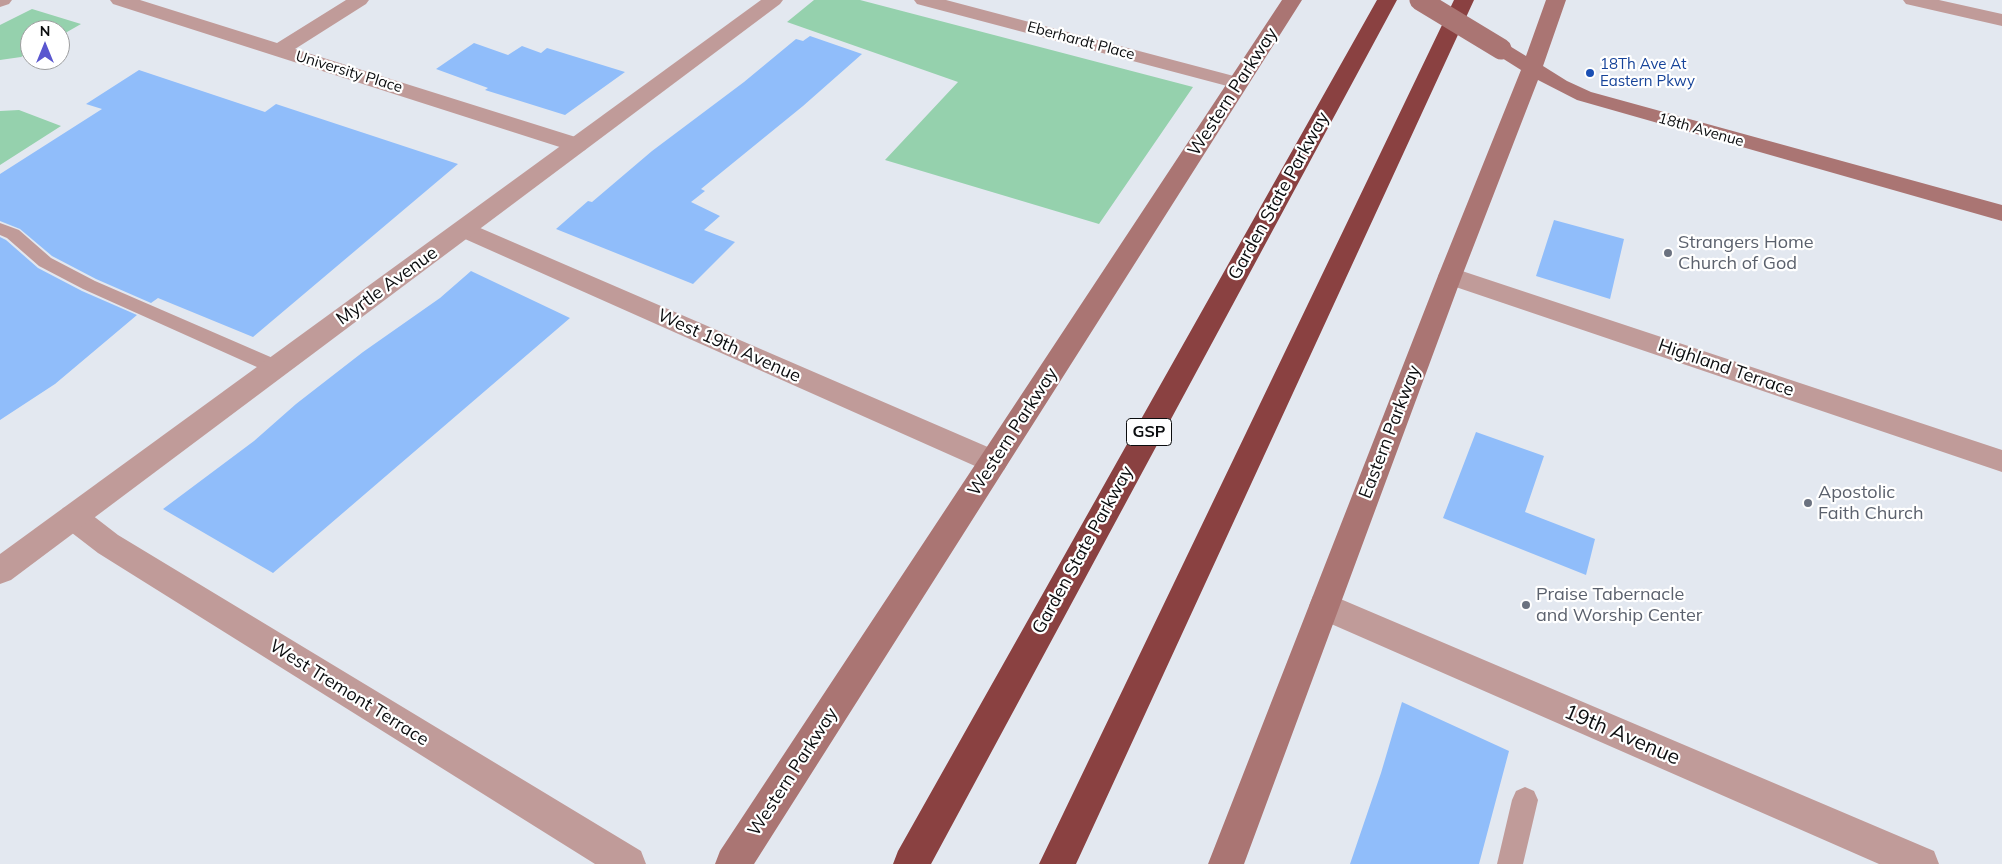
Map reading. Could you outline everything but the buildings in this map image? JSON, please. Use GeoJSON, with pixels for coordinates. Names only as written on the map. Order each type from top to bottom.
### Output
{"type":"FeatureCollection","features":[{"type":"Feature","properties":{"kind":"highway","name":"Garden State Parkway"},"geometry":{"type":"LineString","coordinates":[[911,864],[1387,0]]}},
{"type":"Feature","properties":{"kind":"highway"},"geometry":{"type":"LineString","coordinates":[[1058,864],[1464,0]]}},
{"type":"Feature","properties":{"kind":"main road","name":"Western Parkway"},"geometry":{"type":"LineString","coordinates":[[733,864],[1292,0]]}},
{"type":"Feature","properties":{"kind":"main road","name":"18th Avenue"},"geometry":{"type":"LineString","coordinates":[[1420,0],[1572,91],[1596,100],[2002,214]]}},
{"type":"Feature","properties":{"kind":"main road","name":"Eastern Parkway"},"geometry":{"type":"LineString","coordinates":[[1226,864],[1450,276],[1532,68],[1556,0]]}},
{"type":"Feature","properties":{"kind":"street","name":"University Place"},"geometry":{"type":"LineString","coordinates":[[120,0],[577,145]]}},
{"type":"Feature","properties":{"kind":"street"},"geometry":{"type":"LineString","coordinates":[[280,50],[359,0]]}},
{"type":"Feature","properties":{"kind":"street","name":"Myrtle Avenue"},"geometry":{"type":"LineString","coordinates":[[0,571],[773,0]]}},
{"type":"Feature","properties":{"kind":"street","name":"Eberhardt Place"},"geometry":{"type":"LineString","coordinates":[[924,0],[1238,83]]}},
{"type":"Feature","properties":{"kind":"street"},"geometry":{"type":"LineString","coordinates":[[1913,0],[2002,20]]}},
{"type":"Feature","properties":{"kind":"street","name":"West 19th Avenue"},"geometry":{"type":"LineString","coordinates":[[464,228],[994,462]]}},
{"type":"Feature","properties":{"kind":"street","name":"Highland Terrace"},"geometry":{"type":"LineString","coordinates":[[1450,276],[2002,461]]}},
{"type":"Feature","properties":{"kind":"street","name":"West Tremont Terrace"},"geometry":{"type":"LineString","coordinates":[[73,517],[108,544],[628,864]]}},
{"type":"Feature","properties":{"kind":"street","name":"19th Avenue"},"geometry":{"type":"LineString","coordinates":[[1324,606],[1921,864]]}},
{"type":"Feature","properties":{"kind":"lane"},"geometry":{"type":"LineString","coordinates":[[0,229],[14,234],[45,262],[89,286],[276,367]]}},
{"type":"Feature","properties":{"kind":"lane"},"geometry":{"type":"LineString","coordinates":[[1510,864],[1525,800]]}},
{"type":"Feature","properties":{"kind":"green space"},"geometry":{"type":"Polygon","coordinates":[[[814,0],[860,0],[1193,87],[1099,224],[885,160],[958,82],[787,22],[814,0]]]}},
{"type":"Feature","properties":{"kind":"green space"},"geometry":{"type":"Polygon","coordinates":[[[32,9],[68,20],[20,20],[20,57],[0,60],[0,25],[32,9]]]}},
{"type":"Feature","properties":{"kind":"green space"},"geometry":{"type":"Polygon","coordinates":[[[70,21],[81,24],[70,30],[70,21]]]}},
{"type":"Feature","properties":{"kind":"green space"},"geometry":{"type":"Polygon","coordinates":[[[19,110],[61,126],[0,165],[0,111],[19,110]]]}},
{"type":"Feature","properties":{"kind":"place","name":"18Th Ave At Eastern Pkwy"},"geometry":{"type":"Point","coordinates":[1590,73]}},
{"type":"Feature","properties":{"kind":"place","name":"Strangers Home Church of God"},"geometry":{"type":"Point","coordinates":[1668,253]}},
{"type":"Feature","properties":{"kind":"place","name":"Apostolic Faith Church"},"geometry":{"type":"Point","coordinates":[1808,503]}},
{"type":"Feature","properties":{"kind":"place","name":"Praise Tabernacle and Worship Center"},"geometry":{"type":"Point","coordinates":[1526,605]}}]}
